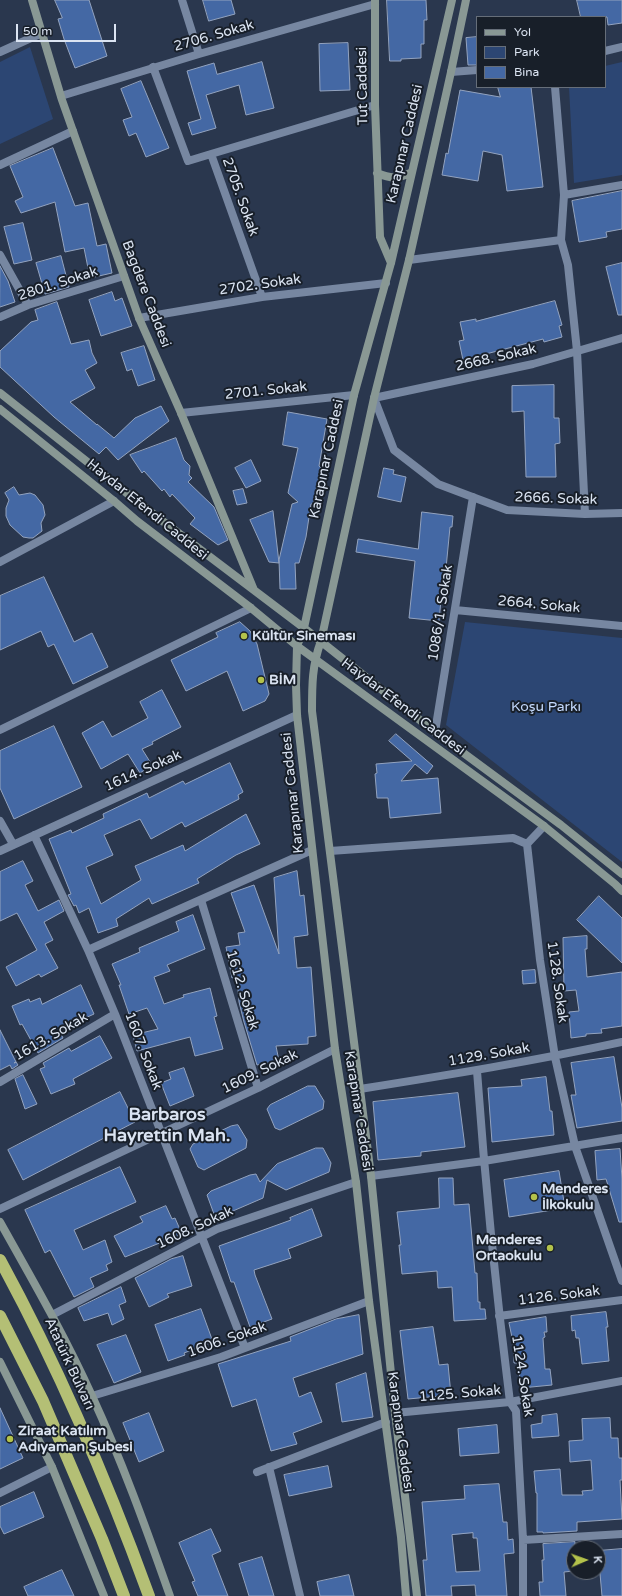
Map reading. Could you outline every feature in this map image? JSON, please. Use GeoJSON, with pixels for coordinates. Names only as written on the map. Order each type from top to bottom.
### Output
{"type":"FeatureCollection","features":[{"type":"Feature","properties":{"kind":"highway","name":"Atatürk Bulvarı"},"geometry":{"type":"LineString","coordinates":[[0,1260],[25,1306],[66,1390],[124,1528],[149,1596]]}},
{"type":"Feature","properties":{"kind":"highway"},"geometry":{"type":"LineString","coordinates":[[0,1316],[43,1402],[102,1539],[124,1596]]}},
{"type":"Feature","properties":{"kind":"main road","name":"Bagdere Caddesi"},"geometry":{"type":"LineString","coordinates":[[32,0],[60,96],[124,276],[140,318],[254,590]]}},
{"type":"Feature","properties":{"kind":"main road","name":"Karapınar Caddesi"},"geometry":{"type":"LineString","coordinates":[[406,1596],[401,1537],[369,1301],[356,1182],[335,1049],[312,850],[297,716],[297,646],[304,628],[354,395],[391,263],[452,0]]}},
{"type":"Feature","properties":{"kind":"main road","name":"Karapınar Caddesi"},"geometry":{"type":"LineString","coordinates":[[417,1596],[395,1413],[371,1176],[312,711],[312,688],[315,658],[321,641],[374,398],[409,260],[466,0]]}},
{"type":"Feature","properties":{"kind":"main road","name":"Tut Caddesi"},"geometry":{"type":"LineString","coordinates":[[375,2],[377,173],[380,237],[391,263]]}},
{"type":"Feature","properties":{"kind":"main road"},"geometry":{"type":"LineString","coordinates":[[377,173],[393,178],[402,177],[412,172]]}},
{"type":"Feature","properties":{"kind":"main road","name":"Haydar Efendi Caddesi"},"geometry":{"type":"LineString","coordinates":[[0,393],[152,513],[321,641],[435,732],[561,825],[622,874]]}},
{"type":"Feature","properties":{"kind":"main road","name":"Haydar Efendi Caddesi"},"geometry":{"type":"LineString","coordinates":[[0,409],[114,501],[136,521],[251,608],[297,646],[429,744],[544,826],[622,891]]}},
{"type":"Feature","properties":{"kind":"main road"},"geometry":{"type":"LineString","coordinates":[[0,1222],[52,1316],[92,1396],[142,1516],[170,1596]]}},
{"type":"Feature","properties":{"kind":"main road"},"geometry":{"type":"LineString","coordinates":[[0,1362],[52,1467],[104,1596]]}},
{"type":"Feature","properties":{"kind":"street"},"geometry":{"type":"LineString","coordinates":[[182,0],[200,54]]}},
{"type":"Feature","properties":{"kind":"street","name":"2706. Sokak"},"geometry":{"type":"LineString","coordinates":[[60,96],[375,2]]}},
{"type":"Feature","properties":{"kind":"street"},"geometry":{"type":"LineString","coordinates":[[0,52],[42,33]]}},
{"type":"Feature","properties":{"kind":"street"},"geometry":{"type":"LineString","coordinates":[[606,51],[622,46]]}},
{"type":"Feature","properties":{"kind":"street","name":"2705. Sokak"},"geometry":{"type":"LineString","coordinates":[[153,67],[188,161],[211,154],[262,297]]}},
{"type":"Feature","properties":{"kind":"street"},"geometry":{"type":"LineString","coordinates":[[451,72],[476,70]]}},
{"type":"Feature","properties":{"kind":"street"},"geometry":{"type":"LineString","coordinates":[[555,88],[564,195],[561,240],[568,265],[577,351],[585,514]]}},
{"type":"Feature","properties":{"kind":"street"},"geometry":{"type":"LineString","coordinates":[[211,154],[376,105]]}},
{"type":"Feature","properties":{"kind":"street"},"geometry":{"type":"LineString","coordinates":[[0,165],[73,131]]}},
{"type":"Feature","properties":{"kind":"street"},"geometry":{"type":"LineString","coordinates":[[564,195],[622,185]]}},
{"type":"Feature","properties":{"kind":"street"},"geometry":{"type":"LineString","coordinates":[[409,260],[561,240]]}},
{"type":"Feature","properties":{"kind":"street"},"geometry":{"type":"LineString","coordinates":[[0,255],[28,305]]}},
{"type":"Feature","properties":{"kind":"street","name":"2801. Sokak"},"geometry":{"type":"LineString","coordinates":[[0,317],[28,305],[124,276]]}},
{"type":"Feature","properties":{"kind":"street","name":"2702. Sokak"},"geometry":{"type":"LineString","coordinates":[[140,318],[262,297],[386,283]]}},
{"type":"Feature","properties":{"kind":"street","name":"2668. Sokak"},"geometry":{"type":"LineString","coordinates":[[374,398],[533,364],[622,338]]}},
{"type":"Feature","properties":{"kind":"street","name":"2701. Sokak"},"geometry":{"type":"LineString","coordinates":[[181,413],[354,395]]}},
{"type":"Feature","properties":{"kind":"street","name":"2666. Sokak"},"geometry":{"type":"LineString","coordinates":[[374,398],[394,450],[438,484],[507,510],[585,514],[622,513]]}},
{"type":"Feature","properties":{"kind":"street","name":"1086/1. Sokak"},"geometry":{"type":"LineString","coordinates":[[435,732],[473,498]]}},
{"type":"Feature","properties":{"kind":"street"},"geometry":{"type":"LineString","coordinates":[[0,562],[114,501]]}},
{"type":"Feature","properties":{"kind":"street"},"geometry":{"type":"LineString","coordinates":[[0,730],[251,608]]}},
{"type":"Feature","properties":{"kind":"street","name":"2664. Sokak"},"geometry":{"type":"LineString","coordinates":[[454,610],[622,626]]}},
{"type":"Feature","properties":{"kind":"street","name":"1614. Sokak"},"geometry":{"type":"LineString","coordinates":[[0,851],[34,834],[297,716]]}},
{"type":"Feature","properties":{"kind":"street"},"geometry":{"type":"LineString","coordinates":[[0,821],[12,844]]}},
{"type":"Feature","properties":{"kind":"street"},"geometry":{"type":"LineString","coordinates":[[330,851],[513,838],[527,844],[544,826]]}},
{"type":"Feature","properties":{"kind":"street","name":"1607. Sokak"},"geometry":{"type":"LineString","coordinates":[[34,834],[88,950],[115,1014],[245,1348]]}},
{"type":"Feature","properties":{"kind":"street","name":"1128. Sokak"},"geometry":{"type":"LineString","coordinates":[[527,844],[540,960],[555,1057],[575,1146],[622,1281]]}},
{"type":"Feature","properties":{"kind":"street"},"geometry":{"type":"LineString","coordinates":[[88,950],[312,850]]}},
{"type":"Feature","properties":{"kind":"street","name":"1612. Sokak"},"geometry":{"type":"LineString","coordinates":[[201,900],[258,1088]]}},
{"type":"Feature","properties":{"kind":"street","name":"1613. Sokak"},"geometry":{"type":"LineString","coordinates":[[0,1082],[115,1014]]}},
{"type":"Feature","properties":{"kind":"street","name":"1129. Sokak"},"geometry":{"type":"LineString","coordinates":[[360,1088],[477,1071],[555,1057],[622,1042]]}},
{"type":"Feature","properties":{"kind":"street","name":"1609. Sokak"},"geometry":{"type":"LineString","coordinates":[[0,1209],[258,1088],[335,1049]]}},
{"type":"Feature","properties":{"kind":"street","name":"1124. Sokak"},"geometry":{"type":"LineString","coordinates":[[477,1071],[499,1316],[510,1402],[516,1411],[523,1540],[523,1596]]}},
{"type":"Feature","properties":{"kind":"street"},"geometry":{"type":"LineString","coordinates":[[371,1176],[622,1138]]}},
{"type":"Feature","properties":{"kind":"street","name":"1608. Sokak"},"geometry":{"type":"LineString","coordinates":[[52,1316],[217,1229],[356,1182]]}},
{"type":"Feature","properties":{"kind":"street","name":"1126. Sokak"},"geometry":{"type":"LineString","coordinates":[[499,1316],[622,1300]]}},
{"type":"Feature","properties":{"kind":"street","name":"1606. Sokak"},"geometry":{"type":"LineString","coordinates":[[92,1396],[221,1357],[369,1301]]}},
{"type":"Feature","properties":{"kind":"street","name":"1125. Sokak"},"geometry":{"type":"LineString","coordinates":[[395,1413],[510,1402],[622,1381]]}},
{"type":"Feature","properties":{"kind":"street"},"geometry":{"type":"LineString","coordinates":[[257,1472],[386,1422]]}},
{"type":"Feature","properties":{"kind":"street"},"geometry":{"type":"LineString","coordinates":[[0,1493],[52,1467]]}},
{"type":"Feature","properties":{"kind":"street"},"geometry":{"type":"LineString","coordinates":[[269,1467],[300,1596]]}},
{"type":"Feature","properties":{"kind":"street"},"geometry":{"type":"LineString","coordinates":[[523,1540],[622,1534]]}},
{"type":"Feature","properties":{"kind":"green space"},"geometry":{"type":"Polygon","coordinates":[[[30,47],[53,119],[0,144],[0,62],[30,47]]]}},
{"type":"Feature","properties":{"kind":"green space"},"geometry":{"type":"Polygon","coordinates":[[[622,62],[622,175],[574,183],[569,88],[606,88],[606,66],[622,62]]]}},
{"type":"Feature","properties":{"kind":"green space","name":"Koşu Parkı"},"geometry":{"type":"Polygon","coordinates":[[[465,622],[622,638],[622,862],[446,725],[465,622]]]}},
{"type":"Feature","properties":{"kind":"building"},"geometry":{"type":"Polygon","coordinates":[[[55,0],[89,0],[107,56],[75,68],[58,19],[62,18],[55,0]]]}},
{"type":"Feature","properties":{"kind":"building"},"geometry":{"type":"Polygon","coordinates":[[[203,0],[231,0],[235,14],[209,21],[203,0]]]}},
{"type":"Feature","properties":{"kind":"building"},"geometry":{"type":"Polygon","coordinates":[[[387,0],[426,0],[427,20],[424,20],[424,44],[421,44],[421,58],[390,61],[387,0]]]}},
{"type":"Feature","properties":{"kind":"building"},"geometry":{"type":"Polygon","coordinates":[[[577,0],[622,0],[622,23],[608,25],[606,16],[581,16],[577,0]]]}},
{"type":"Feature","properties":{"kind":"building"},"geometry":{"type":"Polygon","coordinates":[[[476,37],[476,65],[468,65],[466,38],[476,37]]]}},
{"type":"Feature","properties":{"kind":"building"},"geometry":{"type":"Polygon","coordinates":[[[348,43],[350,90],[320,91],[319,44],[348,43]]]}},
{"type":"Feature","properties":{"kind":"building"},"geometry":{"type":"Polygon","coordinates":[[[262,62],[274,108],[246,115],[239,85],[206,95],[216,128],[192,135],[188,123],[201,119],[187,71],[214,63],[217,74],[262,62]]]}},
{"type":"Feature","properties":{"kind":"building"},"geometry":{"type":"Polygon","coordinates":[[[141,81],[169,148],[146,157],[136,133],[129,136],[123,120],[132,117],[121,89],[141,81]]]}},
{"type":"Feature","properties":{"kind":"building"},"geometry":{"type":"Polygon","coordinates":[[[498,88],[531,88],[543,187],[507,191],[502,155],[483,151],[478,181],[442,175],[446,153],[448,154],[460,90],[500,97],[498,88]]]}},
{"type":"Feature","properties":{"kind":"building"},"geometry":{"type":"Polygon","coordinates":[[[53,148],[75,206],[88,203],[97,246],[106,244],[112,273],[90,278],[84,248],[65,252],[55,202],[21,213],[15,201],[23,197],[10,166],[53,148]]]}},
{"type":"Feature","properties":{"kind":"building"},"geometry":{"type":"Polygon","coordinates":[[[622,191],[622,229],[606,232],[607,237],[579,242],[572,201],[622,191]]]}},
{"type":"Feature","properties":{"kind":"building"},"geometry":{"type":"Polygon","coordinates":[[[23,223],[32,260],[14,264],[4,227],[23,223]]]}},
{"type":"Feature","properties":{"kind":"building"},"geometry":{"type":"Polygon","coordinates":[[[61,256],[69,287],[45,294],[36,263],[61,256]]]}},
{"type":"Feature","properties":{"kind":"building"},"geometry":{"type":"Polygon","coordinates":[[[622,263],[622,315],[618,315],[606,267],[622,263]]]}},
{"type":"Feature","properties":{"kind":"building"},"geometry":{"type":"Polygon","coordinates":[[[0,266],[8,281],[15,302],[0,307],[0,266]]]}},
{"type":"Feature","properties":{"kind":"building"},"geometry":{"type":"Polygon","coordinates":[[[112,292],[115,301],[122,298],[132,326],[101,336],[89,300],[112,292]]]}},
{"type":"Feature","properties":{"kind":"building"},"geometry":{"type":"Polygon","coordinates":[[[555,301],[562,325],[559,326],[562,337],[544,342],[543,339],[463,360],[459,341],[464,340],[460,322],[476,319],[476,321],[555,301]]]}},
{"type":"Feature","properties":{"kind":"building"},"geometry":{"type":"Polygon","coordinates":[[[57,302],[71,344],[89,340],[92,353],[97,363],[85,370],[95,388],[70,402],[114,438],[135,418],[161,406],[169,421],[118,460],[106,447],[99,454],[54,417],[0,367],[0,351],[31,322],[38,320],[35,310],[57,302]]]}},
{"type":"Feature","properties":{"kind":"building"},"geometry":{"type":"Polygon","coordinates":[[[144,346],[155,380],[138,386],[132,369],[127,371],[121,353],[144,346]]]}},
{"type":"Feature","properties":{"kind":"building"},"geometry":{"type":"Polygon","coordinates":[[[554,385],[554,418],[559,418],[560,443],[555,444],[556,477],[526,477],[524,411],[512,412],[512,386],[554,385]]]}},
{"type":"Feature","properties":{"kind":"building"},"geometry":{"type":"Polygon","coordinates":[[[288,412],[327,419],[319,466],[321,468],[313,504],[311,504],[306,537],[299,563],[295,563],[296,589],[280,589],[279,560],[292,504],[298,502],[288,493],[298,448],[283,445],[288,412]]]}},
{"type":"Feature","properties":{"kind":"building"},"geometry":{"type":"Polygon","coordinates":[[[176,438],[184,460],[190,466],[189,475],[192,478],[188,482],[214,507],[228,540],[218,545],[190,524],[195,518],[172,494],[170,497],[164,489],[162,491],[144,471],[142,473],[130,455],[176,438]]]}},
{"type":"Feature","properties":{"kind":"building"},"geometry":{"type":"Polygon","coordinates":[[[251,460],[261,481],[246,488],[235,468],[251,460]]]}},
{"type":"Feature","properties":{"kind":"building"},"geometry":{"type":"Polygon","coordinates":[[[384,468],[394,470],[393,474],[406,477],[401,502],[378,497],[384,468]]]}},
{"type":"Feature","properties":{"kind":"building"},"geometry":{"type":"Polygon","coordinates":[[[14,487],[19,495],[30,493],[35,495],[43,505],[45,515],[41,523],[42,531],[33,538],[23,537],[10,525],[6,516],[6,508],[9,500],[5,493],[14,487]]]}},
{"type":"Feature","properties":{"kind":"building"},"geometry":{"type":"Polygon","coordinates":[[[243,489],[247,503],[237,505],[233,491],[243,489]]]}},
{"type":"Feature","properties":{"kind":"building"},"geometry":{"type":"Polygon","coordinates":[[[273,511],[279,563],[269,562],[250,520],[273,511]]]}},
{"type":"Feature","properties":{"kind":"building"},"geometry":{"type":"Polygon","coordinates":[[[422,512],[453,516],[452,527],[450,527],[444,589],[442,589],[439,621],[409,618],[415,561],[356,552],[358,539],[418,549],[422,512]]]}},
{"type":"Feature","properties":{"kind":"building"},"geometry":{"type":"Polygon","coordinates":[[[44,577],[74,642],[92,633],[108,667],[73,684],[54,644],[48,647],[41,631],[0,650],[0,596],[44,577]]]}},
{"type":"Feature","properties":{"kind":"building"},"geometry":{"type":"Polygon","coordinates":[[[240,622],[250,631],[257,644],[269,694],[265,701],[243,711],[227,671],[186,691],[171,660],[218,637],[216,633],[240,622]]]}},
{"type":"Feature","properties":{"kind":"building"},"geometry":{"type":"Polygon","coordinates":[[[162,690],[181,727],[142,749],[152,765],[140,773],[128,754],[101,769],[82,733],[103,721],[112,737],[148,718],[140,702],[162,690]]]}},
{"type":"Feature","properties":{"kind":"building"},"geometry":{"type":"Polygon","coordinates":[[[54,726],[82,787],[14,819],[0,788],[0,751],[54,726]]]}},
{"type":"Feature","properties":{"kind":"building"},"geometry":{"type":"Polygon","coordinates":[[[396,734],[433,766],[427,774],[415,764],[401,781],[438,778],[441,813],[390,818],[388,798],[377,798],[375,774],[377,773],[376,764],[412,761],[389,741],[396,734]]]}},
{"type":"Feature","properties":{"kind":"building"},"geometry":{"type":"Polygon","coordinates":[[[230,763],[243,792],[238,795],[239,799],[185,827],[182,822],[151,839],[140,819],[104,835],[113,855],[86,867],[101,904],[141,880],[135,866],[183,845],[185,851],[246,814],[260,844],[236,855],[197,879],[199,883],[152,904],[149,898],[116,919],[118,926],[98,933],[89,908],[79,913],[76,905],[74,906],[68,895],[71,894],[49,839],[71,830],[72,833],[104,818],[103,814],[147,793],[149,798],[183,781],[185,784],[230,763]]]}},
{"type":"Feature","properties":{"kind":"building"},"geometry":{"type":"Polygon","coordinates":[[[23,861],[33,881],[25,885],[38,911],[59,900],[64,911],[44,922],[53,940],[45,944],[58,968],[41,977],[39,974],[16,986],[6,967],[37,950],[17,913],[0,921],[0,872],[23,861]]]}},
{"type":"Feature","properties":{"kind":"building"},"geometry":{"type":"Polygon","coordinates":[[[297,871],[300,896],[304,895],[308,935],[294,937],[297,968],[311,967],[316,1036],[308,1037],[308,1044],[276,1046],[279,1061],[257,1065],[239,1002],[237,977],[232,978],[226,947],[240,945],[238,933],[245,932],[231,893],[254,885],[279,954],[274,878],[297,871]]]}},
{"type":"Feature","properties":{"kind":"building"},"geometry":{"type":"Polygon","coordinates":[[[599,896],[622,918],[622,963],[577,920],[599,896]]]}},
{"type":"Feature","properties":{"kind":"building"},"geometry":{"type":"Polygon","coordinates":[[[193,915],[205,949],[167,965],[170,971],[154,977],[164,1004],[184,997],[183,995],[210,988],[217,1016],[214,1017],[223,1049],[195,1056],[190,1037],[137,1051],[133,1035],[158,1029],[147,1008],[129,1014],[119,985],[121,985],[112,964],[140,952],[139,948],[179,931],[176,922],[193,915]]]}},
{"type":"Feature","properties":{"kind":"building"},"geometry":{"type":"Polygon","coordinates":[[[587,936],[587,949],[585,949],[587,977],[622,972],[622,1026],[601,1029],[602,1033],[586,1034],[586,1036],[571,1038],[569,1012],[579,1011],[576,990],[564,991],[563,938],[587,936]]]}},
{"type":"Feature","properties":{"kind":"building"},"geometry":{"type":"Polygon","coordinates":[[[535,970],[536,983],[523,984],[522,971],[535,970]]]}},
{"type":"Feature","properties":{"kind":"building"},"geometry":{"type":"Polygon","coordinates":[[[81,985],[94,1014],[59,1030],[63,1038],[38,1053],[22,1024],[20,1025],[12,1006],[29,999],[30,1002],[40,998],[42,1004],[81,985]]]}},
{"type":"Feature","properties":{"kind":"building"},"geometry":{"type":"Polygon","coordinates":[[[0,1030],[18,1065],[12,1069],[10,1065],[0,1070],[0,1030]]]}},
{"type":"Feature","properties":{"kind":"building"},"geometry":{"type":"Polygon","coordinates":[[[100,1036],[112,1058],[73,1079],[75,1084],[51,1094],[40,1069],[45,1067],[43,1063],[69,1048],[71,1051],[100,1036]]]}},
{"type":"Feature","properties":{"kind":"building"},"geometry":{"type":"Polygon","coordinates":[[[614,1057],[622,1108],[622,1121],[577,1128],[571,1095],[576,1095],[571,1063],[614,1057]]]}},
{"type":"Feature","properties":{"kind":"building"},"geometry":{"type":"Polygon","coordinates":[[[184,1068],[194,1096],[170,1106],[161,1083],[171,1079],[169,1073],[184,1068]]]}},
{"type":"Feature","properties":{"kind":"building"},"geometry":{"type":"Polygon","coordinates":[[[23,1075],[37,1104],[25,1109],[15,1079],[23,1075]]]}},
{"type":"Feature","properties":{"kind":"building"},"geometry":{"type":"Polygon","coordinates":[[[546,1077],[550,1111],[552,1111],[554,1135],[492,1142],[488,1088],[522,1086],[521,1080],[546,1077]]]}},
{"type":"Feature","properties":{"kind":"building"},"geometry":{"type":"Polygon","coordinates":[[[308,1086],[315,1086],[324,1101],[323,1109],[280,1130],[275,1128],[267,1109],[270,1105],[308,1086]]]}},
{"type":"Feature","properties":{"kind":"building"},"geometry":{"type":"Polygon","coordinates":[[[120,1092],[135,1122],[23,1180],[8,1150],[120,1092]]]}},
{"type":"Feature","properties":{"kind":"building"},"geometry":{"type":"Polygon","coordinates":[[[458,1093],[465,1147],[421,1152],[421,1156],[378,1160],[373,1102],[458,1093]]]}},
{"type":"Feature","properties":{"kind":"building"},"geometry":{"type":"Polygon","coordinates":[[[238,1125],[247,1140],[246,1148],[204,1170],[198,1167],[190,1149],[193,1144],[231,1126],[238,1125]]]}},
{"type":"Feature","properties":{"kind":"building"},"geometry":{"type":"Polygon","coordinates":[[[316,1148],[323,1148],[331,1163],[329,1172],[286,1190],[267,1180],[263,1198],[219,1217],[214,1214],[207,1195],[211,1191],[250,1175],[256,1174],[260,1182],[277,1164],[316,1148]]]}},
{"type":"Feature","properties":{"kind":"building"},"geometry":{"type":"Polygon","coordinates":[[[620,1149],[622,1222],[619,1222],[606,1179],[597,1180],[595,1151],[620,1149]]]}},
{"type":"Feature","properties":{"kind":"building"},"geometry":{"type":"Polygon","coordinates":[[[120,1167],[136,1202],[74,1230],[83,1250],[105,1240],[112,1262],[106,1265],[108,1270],[90,1278],[94,1287],[74,1297],[50,1250],[45,1253],[25,1210],[120,1167]]]}},
{"type":"Feature","properties":{"kind":"building"},"geometry":{"type":"Polygon","coordinates":[[[559,1171],[565,1208],[509,1217],[504,1180],[559,1171]]]}},
{"type":"Feature","properties":{"kind":"building"},"geometry":{"type":"Polygon","coordinates":[[[439,1178],[453,1178],[454,1205],[469,1204],[475,1273],[477,1273],[478,1302],[480,1302],[480,1309],[485,1309],[486,1319],[454,1321],[452,1287],[438,1288],[437,1271],[402,1274],[399,1245],[401,1245],[397,1212],[439,1208],[439,1178]]]}},
{"type":"Feature","properties":{"kind":"building"},"geometry":{"type":"Polygon","coordinates":[[[166,1206],[172,1219],[175,1218],[182,1234],[125,1257],[114,1236],[143,1222],[140,1217],[166,1206]]]}},
{"type":"Feature","properties":{"kind":"building"},"geometry":{"type":"Polygon","coordinates":[[[312,1209],[322,1236],[288,1249],[291,1258],[254,1270],[272,1319],[250,1327],[234,1282],[231,1282],[219,1246],[291,1220],[290,1218],[312,1209]]]}},
{"type":"Feature","properties":{"kind":"building"},"geometry":{"type":"Polygon","coordinates":[[[183,1256],[192,1286],[167,1294],[169,1297],[149,1307],[135,1278],[171,1259],[183,1256]]]}},
{"type":"Feature","properties":{"kind":"building"},"geometry":{"type":"Polygon","coordinates":[[[121,1287],[126,1302],[119,1305],[124,1319],[112,1325],[108,1313],[84,1321],[78,1308],[121,1287]]]}},
{"type":"Feature","properties":{"kind":"building"},"geometry":{"type":"Polygon","coordinates":[[[201,1309],[213,1342],[168,1361],[155,1325],[201,1309]]]}},
{"type":"Feature","properties":{"kind":"building"},"geometry":{"type":"Polygon","coordinates":[[[606,1312],[609,1361],[582,1364],[579,1338],[576,1338],[575,1330],[572,1331],[571,1316],[606,1312]]]}},
{"type":"Feature","properties":{"kind":"building"},"geometry":{"type":"Polygon","coordinates":[[[359,1315],[363,1354],[293,1378],[299,1397],[311,1392],[322,1422],[293,1433],[297,1444],[271,1451],[256,1399],[232,1407],[218,1364],[291,1341],[290,1337],[336,1319],[359,1315]]]}},
{"type":"Feature","properties":{"kind":"building"},"geometry":{"type":"Polygon","coordinates":[[[546,1317],[547,1332],[544,1332],[545,1337],[543,1338],[545,1369],[550,1369],[552,1385],[521,1388],[518,1363],[514,1363],[513,1342],[509,1323],[546,1317]]]}},
{"type":"Feature","properties":{"kind":"building"},"geometry":{"type":"Polygon","coordinates":[[[433,1327],[439,1365],[448,1364],[451,1395],[408,1399],[400,1331],[433,1327]]]}},
{"type":"Feature","properties":{"kind":"building"},"geometry":{"type":"Polygon","coordinates":[[[126,1335],[141,1372],[114,1383],[97,1345],[126,1335]]]}},
{"type":"Feature","properties":{"kind":"building"},"geometry":{"type":"Polygon","coordinates":[[[366,1373],[373,1417],[342,1422],[336,1384],[366,1373]]]}},
{"type":"Feature","properties":{"kind":"building"},"geometry":{"type":"Polygon","coordinates":[[[0,1408],[23,1458],[0,1469],[0,1408]]]}},
{"type":"Feature","properties":{"kind":"building"},"geometry":{"type":"Polygon","coordinates":[[[149,1413],[164,1451],[139,1462],[123,1423],[149,1413]]]}},
{"type":"Feature","properties":{"kind":"building"},"geometry":{"type":"Polygon","coordinates":[[[557,1414],[559,1436],[532,1438],[531,1425],[542,1423],[542,1416],[557,1414]]]}},
{"type":"Feature","properties":{"kind":"building"},"geometry":{"type":"Polygon","coordinates":[[[610,1418],[611,1438],[618,1438],[619,1458],[622,1458],[622,1480],[620,1480],[622,1519],[577,1522],[577,1531],[537,1532],[537,1493],[534,1471],[560,1469],[562,1495],[583,1495],[582,1491],[593,1490],[591,1460],[570,1462],[569,1441],[583,1440],[582,1419],[610,1418]]]}},
{"type":"Feature","properties":{"kind":"building"},"geometry":{"type":"Polygon","coordinates":[[[497,1425],[499,1453],[460,1456],[458,1429],[497,1425]]]}},
{"type":"Feature","properties":{"kind":"building"},"geometry":{"type":"Polygon","coordinates":[[[328,1466],[332,1487],[289,1496],[284,1475],[328,1466]]]}},
{"type":"Feature","properties":{"kind":"building"},"geometry":{"type":"Polygon","coordinates":[[[499,1484],[503,1522],[507,1522],[508,1540],[513,1539],[514,1553],[504,1554],[507,1596],[476,1596],[475,1585],[451,1586],[452,1596],[426,1596],[423,1560],[427,1560],[422,1502],[465,1499],[464,1486],[499,1484]],[[473,1533],[452,1535],[456,1572],[480,1571],[477,1538],[473,1538],[473,1533]]]}},
{"type":"Feature","properties":{"kind":"building"},"geometry":{"type":"Polygon","coordinates":[[[34,1492],[44,1517],[4,1534],[0,1526],[0,1507],[34,1492]]]}},
{"type":"Feature","properties":{"kind":"building"},"geometry":{"type":"Polygon","coordinates":[[[211,1529],[221,1551],[212,1555],[228,1596],[198,1596],[192,1582],[195,1581],[179,1543],[211,1529]]]}},
{"type":"Feature","properties":{"kind":"building"},"geometry":{"type":"Polygon","coordinates":[[[566,1543],[566,1572],[564,1572],[566,1596],[540,1596],[539,1582],[543,1582],[543,1544],[566,1543]]]}},
{"type":"Feature","properties":{"kind":"building"},"geometry":{"type":"Polygon","coordinates":[[[622,1549],[622,1596],[602,1596],[601,1580],[606,1580],[606,1550],[622,1549]]]}},
{"type":"Feature","properties":{"kind":"building"},"geometry":{"type":"Polygon","coordinates":[[[262,1557],[274,1596],[249,1596],[239,1564],[262,1557]]]}},
{"type":"Feature","properties":{"kind":"building"},"geometry":{"type":"Polygon","coordinates":[[[62,1570],[74,1596],[28,1596],[24,1587],[62,1570]]]}},
{"type":"Feature","properties":{"kind":"building"},"geometry":{"type":"Polygon","coordinates":[[[349,1575],[354,1596],[320,1596],[317,1582],[349,1575]]]}},
{"type":"Feature","properties":{"kind":"place","name":"Kültür Sineması"},"geometry":{"type":"Point","coordinates":[244,636]}},
{"type":"Feature","properties":{"kind":"place","name":"BİM"},"geometry":{"type":"Point","coordinates":[261,680]}},
{"type":"Feature","properties":{"kind":"place","name":"Menderes İlkokulu"},"geometry":{"type":"Point","coordinates":[534,1197]}},
{"type":"Feature","properties":{"kind":"place","name":"Menderes Ortaokulu"},"geometry":{"type":"Point","coordinates":[550,1248]}},
{"type":"Feature","properties":{"kind":"place","name":"Ziraat Katılım Adıyaman Şubesi"},"geometry":{"type":"Point","coordinates":[10,1439]}},
{"type":"Feature","properties":{"kind":"district","name":"Barbaros Hayrettin Mah."},"geometry":{"type":"Point","coordinates":[167,1125]}}]}
